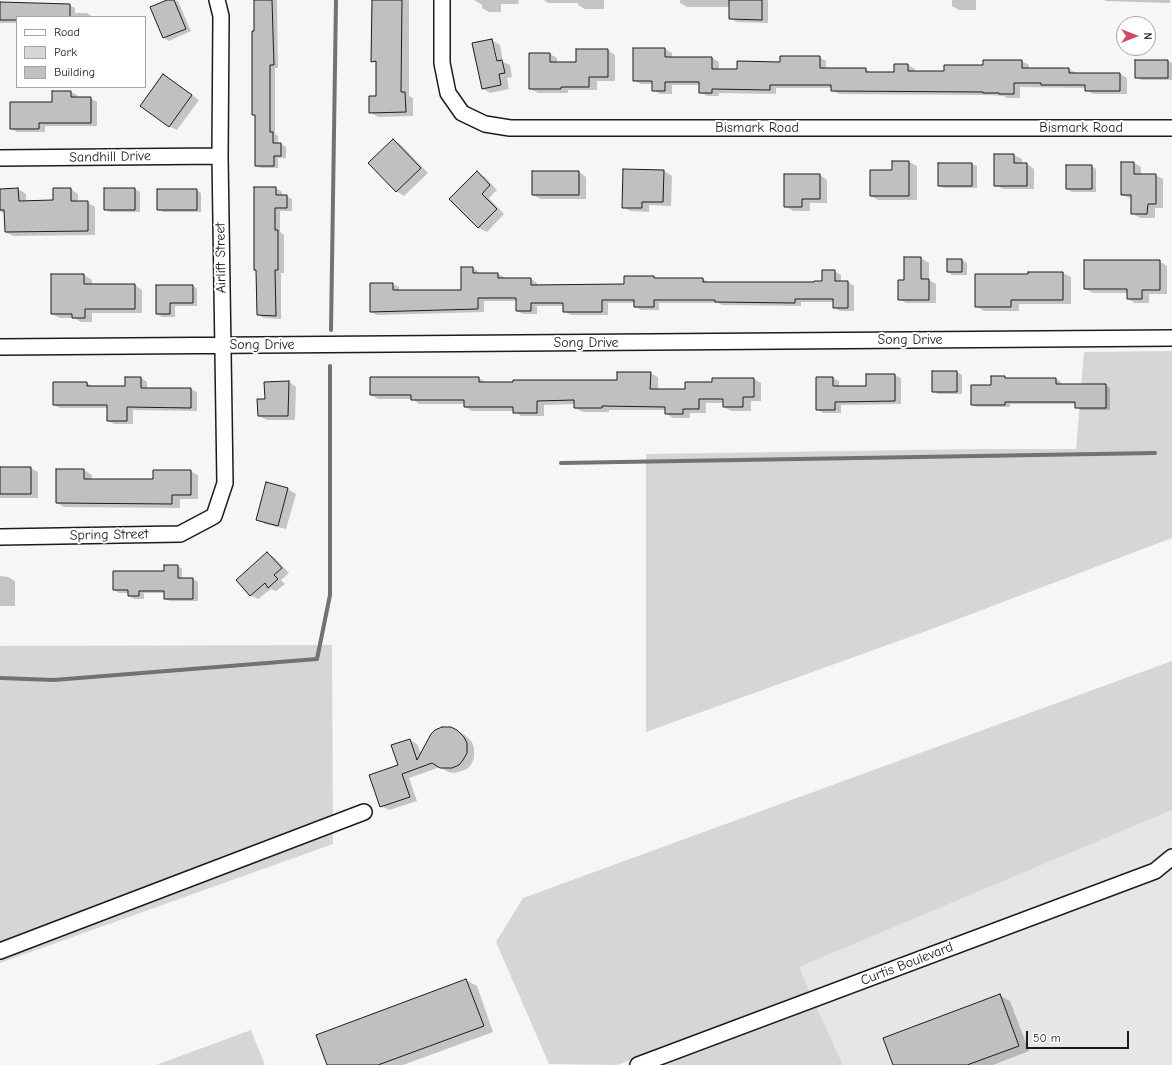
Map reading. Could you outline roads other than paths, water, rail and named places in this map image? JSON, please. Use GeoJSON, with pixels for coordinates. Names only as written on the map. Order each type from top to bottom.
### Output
{"type":"FeatureCollection","features":[{"type":"Feature","properties":{"kind":"street","name":"Airlift Street"},"geometry":{"type":"LineString","coordinates":[[214,516],[225,483],[220,156],[221,16],[217,0]]}},
{"type":"Feature","properties":{"kind":"street","name":"Bismark Road"},"geometry":{"type":"LineString","coordinates":[[442,0],[442,63],[448,93],[462,113],[485,124],[510,128],[1172,128]]}},
{"type":"Feature","properties":{"kind":"street","name":"Sandhill Drive"},"geometry":{"type":"LineString","coordinates":[[0,158],[220,156]]}},
{"type":"Feature","properties":{"kind":"street","name":"Song Drive"},"geometry":{"type":"LineString","coordinates":[[0,347],[1172,338]]}},
{"type":"Feature","properties":{"kind":"street","name":"Spring Street"},"geometry":{"type":"LineString","coordinates":[[0,537],[180,534],[214,516]]}},
{"type":"Feature","properties":{"kind":"street"},"geometry":{"type":"LineString","coordinates":[[0,951],[364,812]]}},
{"type":"Feature","properties":{"kind":"street","name":"Curtis Boulevard"},"geometry":{"type":"LineString","coordinates":[[638,1065],[1155,871],[1172,857]]}},
{"type":"Feature","properties":{"kind":"waterway"},"geometry":{"type":"LineString","coordinates":[[331,330],[336,0]]}},
{"type":"Feature","properties":{"kind":"waterway"},"geometry":{"type":"LineString","coordinates":[[0,678],[54,680],[317,659],[330,595],[330,366]]}},
{"type":"Feature","properties":{"kind":"waterway"},"geometry":{"type":"LineString","coordinates":[[561,463],[1155,453]]}}]}
